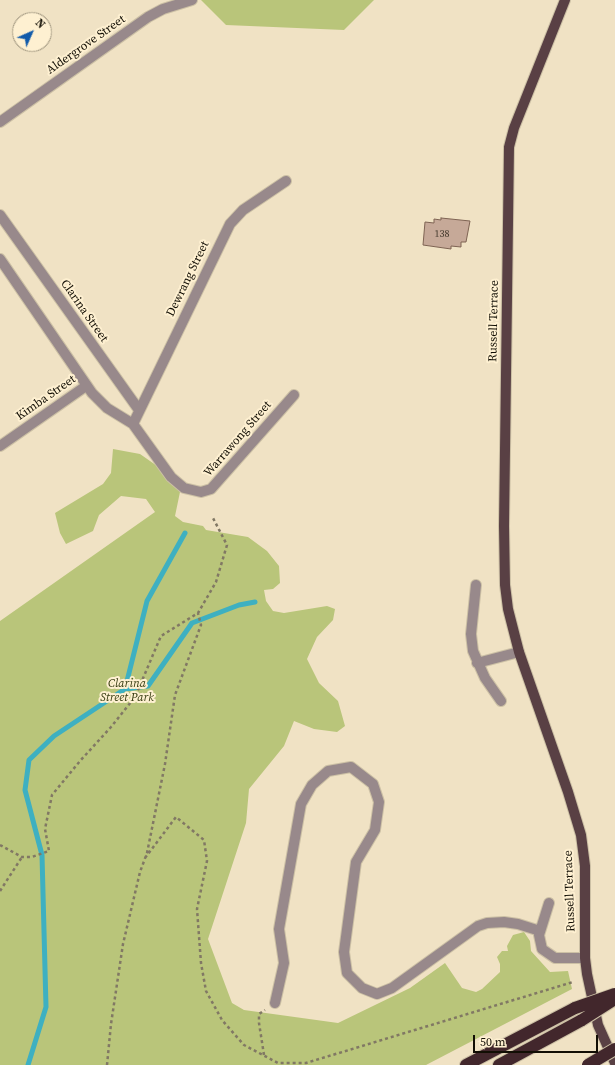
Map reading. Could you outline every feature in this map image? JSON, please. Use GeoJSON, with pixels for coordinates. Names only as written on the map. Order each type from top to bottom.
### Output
{"type":"FeatureCollection","features":[{"type":"Feature","properties":{"kind":"highway"},"geometry":{"type":"LineString","coordinates":[[466,1065],[575,1008],[615,994]]}},
{"type":"Feature","properties":{"kind":"highway"},"geometry":{"type":"LineString","coordinates":[[499,1065],[582,1020],[615,999]]}},
{"type":"Feature","properties":{"kind":"highway"},"geometry":{"type":"LineString","coordinates":[[588,1065],[615,1050]]}},
{"type":"Feature","properties":{"kind":"main road","name":"Russell Terrace"},"geometry":{"type":"LineString","coordinates":[[565,0],[514,128],[510,147],[504,541],[508,609],[519,652],[568,792],[581,835],[585,866],[586,974],[597,1020],[615,1063]]}},
{"type":"Feature","properties":{"kind":"street","name":"Aldergrove Street"},"geometry":{"type":"LineString","coordinates":[[0,122],[148,17],[163,9],[192,0]]}},
{"type":"Feature","properties":{"kind":"street","name":"Dewrang Street"},"geometry":{"type":"LineString","coordinates":[[139,410],[230,224],[243,210],[286,181]]}},
{"type":"Feature","properties":{"kind":"street","name":"Clarina Street"},"geometry":{"type":"LineString","coordinates":[[0,215],[139,410]]}},
{"type":"Feature","properties":{"kind":"street"},"geometry":{"type":"LineString","coordinates":[[0,259],[86,386],[107,408],[133,424],[139,410]]}},
{"type":"Feature","properties":{"kind":"street","name":"Kimba Street"},"geometry":{"type":"LineString","coordinates":[[0,446],[86,386]]}},
{"type":"Feature","properties":{"kind":"street","name":"Warrawong Street"},"geometry":{"type":"LineString","coordinates":[[133,424],[171,477],[184,488],[206,491],[214,486],[294,395]]}},
{"type":"Feature","properties":{"kind":"street"},"geometry":{"type":"LineString","coordinates":[[476,586],[471,638],[478,663],[501,701]]}},
{"type":"Feature","properties":{"kind":"street"},"geometry":{"type":"LineString","coordinates":[[478,663],[519,652]]}},
{"type":"Feature","properties":{"kind":"street"},"geometry":{"type":"LineString","coordinates":[[275,1003],[284,963],[279,929],[301,804],[312,785],[328,771],[351,767],[373,784],[380,802],[375,830],[356,862],[344,952],[347,973],[362,988],[377,994],[392,988],[478,926],[487,923],[504,922],[525,926],[540,931]]}},
{"type":"Feature","properties":{"kind":"street"},"geometry":{"type":"LineString","coordinates":[[549,903],[540,931],[541,947],[550,956],[560,959],[585,958]]}},
{"type":"Feature","properties":{"kind":"path"},"geometry":{"type":"LineString","coordinates":[[0,845],[22,856],[32,857],[49,851],[45,828],[52,796],[135,697],[140,682],[161,636],[198,613],[216,582],[227,545],[213,518]]}},
{"type":"Feature","properties":{"kind":"path"},"geometry":{"type":"LineString","coordinates":[[107,1065],[111,1024],[124,944],[140,872],[145,858],[165,764],[175,695],[201,625],[198,613]]}},
{"type":"Feature","properties":{"kind":"path"},"geometry":{"type":"LineString","coordinates":[[145,858],[176,817],[204,840],[207,861],[197,909],[201,963],[206,991],[222,1020],[244,1045],[278,1063],[306,1063],[573,982]]}},
{"type":"Feature","properties":{"kind":"path"},"geometry":{"type":"LineString","coordinates":[[0,891],[22,856]]}},
{"type":"Feature","properties":{"kind":"path"},"geometry":{"type":"LineString","coordinates":[[264,1055],[258,1023],[259,1014],[275,1003]]}},
{"type":"Feature","properties":{"kind":"green space"},"geometry":{"type":"Polygon","coordinates":[[[201,0],[374,0],[344,30],[226,25],[201,0]]]}},
{"type":"Feature","properties":{"kind":"green space","name":"Clarina Street Park"},"geometry":{"type":"Polygon","coordinates":[[[113,449],[140,454],[160,468],[180,492],[175,516],[183,522],[203,526],[206,530],[248,537],[267,551],[279,566],[280,583],[273,589],[264,590],[266,601],[273,611],[284,613],[327,606],[335,609],[333,620],[317,637],[307,659],[319,683],[338,701],[345,726],[337,732],[314,729],[294,721],[284,746],[249,789],[246,823],[208,939],[232,1003],[244,1010],[338,1023],[410,988],[445,963],[462,988],[476,992],[482,989],[500,972],[500,964],[497,957],[502,951],[508,951],[507,946],[513,935],[524,932],[530,941],[531,951],[550,972],[568,971],[572,989],[426,1065],[0,1065],[0,621],[155,512],[146,499],[121,496],[99,515],[93,531],[66,544],[60,533],[55,513],[103,484],[111,473],[113,449]]]}},
{"type":"Feature","properties":{"kind":"building"},"geometry":{"type":"Polygon","coordinates":[[[441,218],[470,221],[466,242],[461,242],[461,247],[451,246],[451,249],[423,245],[425,222],[434,223],[434,219],[441,220],[441,218]]]}},
{"type":"Feature","properties":{"kind":"waterway"},"geometry":{"type":"LineString","coordinates":[[28,1065],[46,1007],[42,855],[25,790],[29,760],[54,736],[125,689],[147,601],[185,533]]}},
{"type":"Feature","properties":{"kind":"waterway"},"geometry":{"type":"LineString","coordinates":[[125,689],[148,686],[192,623],[239,605],[255,602]]}}]}
